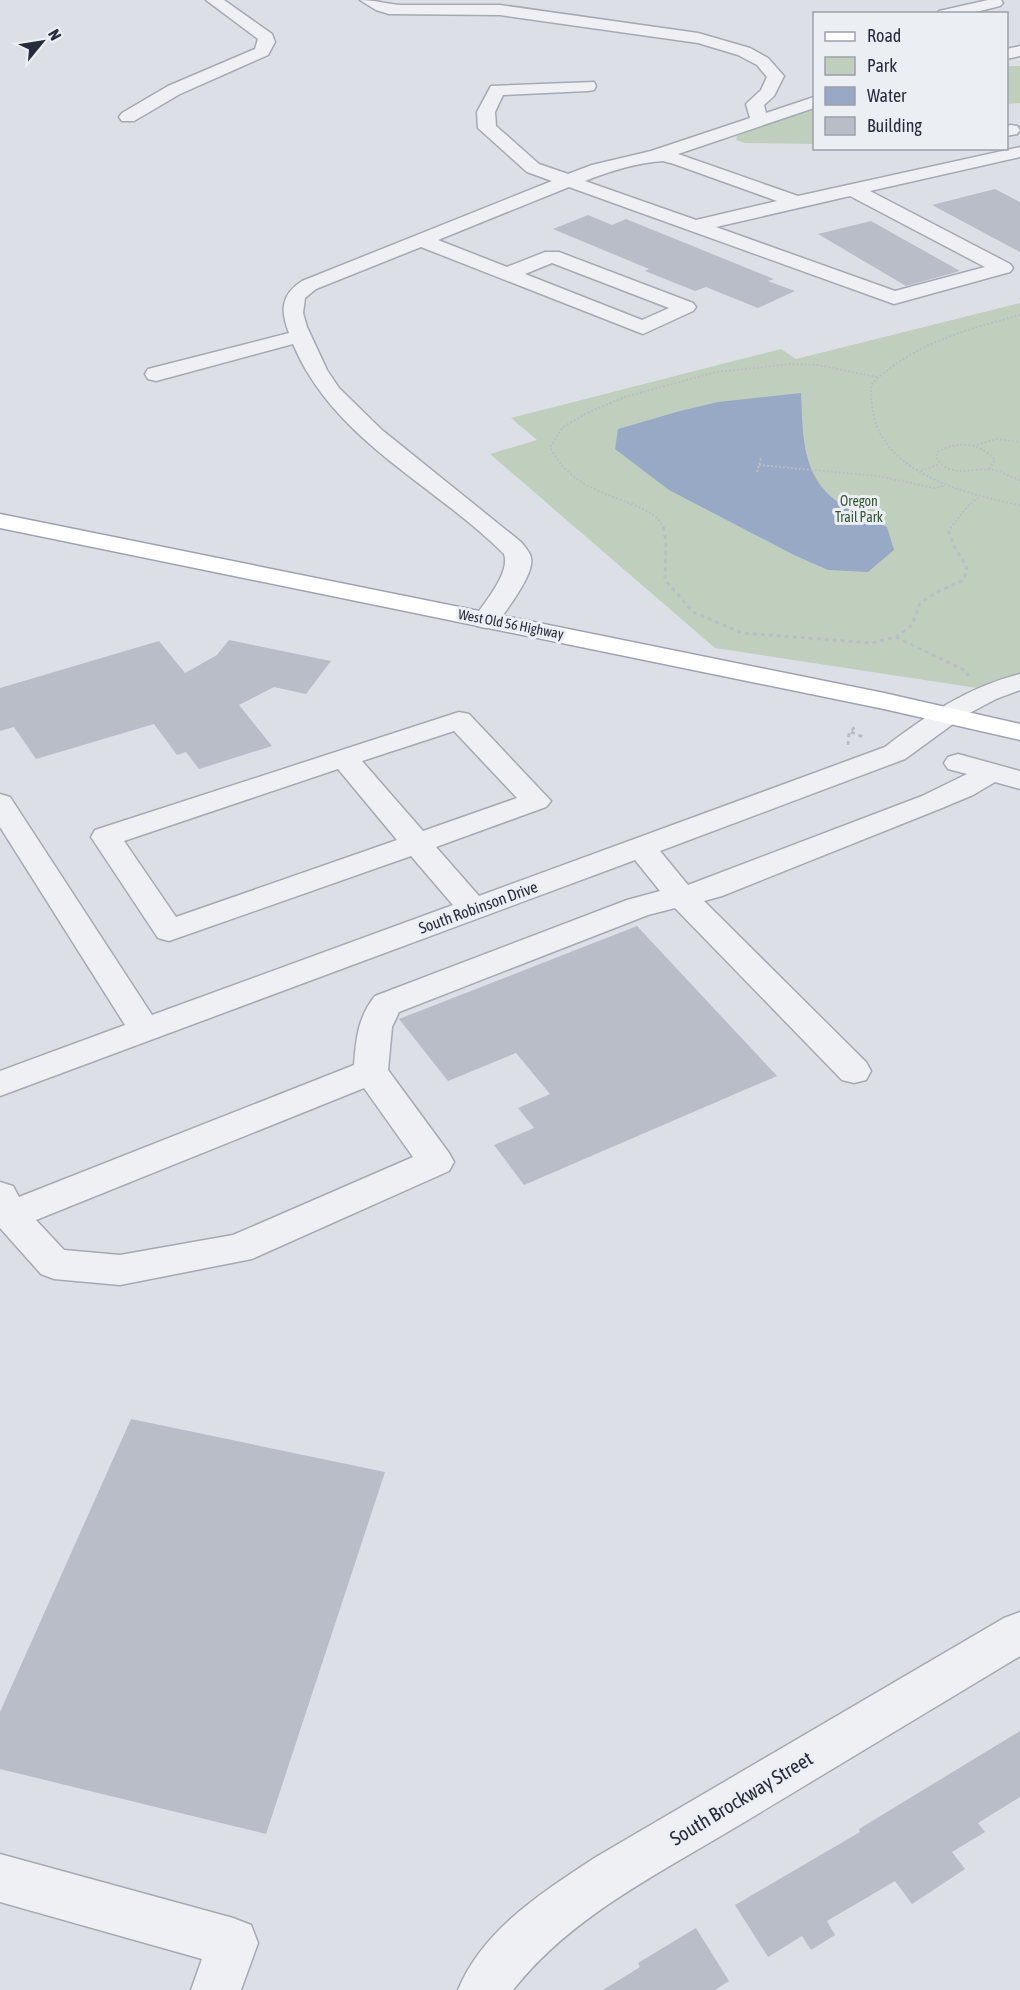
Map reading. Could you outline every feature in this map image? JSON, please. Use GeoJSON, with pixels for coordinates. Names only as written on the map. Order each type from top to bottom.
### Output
{"type":"FeatureCollection","features":[{"type":"Feature","properties":{"kind":"main road","name":"West Old 56 Highway"},"geometry":{"type":"LineString","coordinates":[[0,521],[948,715],[1020,732]]}},
{"type":"Feature","properties":{"kind":"street"},"geometry":{"type":"LineString","coordinates":[[128,117],[174,90],[262,52],[267,42],[266,37],[214,0]]}},
{"type":"Feature","properties":{"kind":"street"},"geometry":{"type":"LineString","coordinates":[[368,0],[387,8],[504,10],[718,42],[744,52],[769,66],[776,76],[768,92],[755,104],[760,121]]}},
{"type":"Feature","properties":{"kind":"street"},"geometry":{"type":"LineString","coordinates":[[423,0],[441,8]]}},
{"type":"Feature","properties":{"kind":"street"},"geometry":{"type":"LineString","coordinates":[[957,12],[1003,5]]}},
{"type":"Feature","properties":{"kind":"street"},"geometry":{"type":"LineString","coordinates":[[588,86],[497,90],[486,112],[487,128],[533,168],[894,298],[1003,268],[853,190]]}},
{"type":"Feature","properties":{"kind":"street"},"geometry":{"type":"LineString","coordinates":[[486,620],[514,574],[519,563],[518,555],[512,547],[370,432],[335,399],[321,380],[300,336],[292,311],[293,300],[298,291],[598,169],[655,156],[813,102]]}},
{"type":"Feature","properties":{"kind":"street"},"geometry":{"type":"LineString","coordinates":[[695,226],[853,190],[993,153],[1020,152]]}},
{"type":"Feature","properties":{"kind":"street"},"geometry":{"type":"LineString","coordinates":[[993,153],[1020,167]]}},
{"type":"Feature","properties":{"kind":"street"},"geometry":{"type":"LineString","coordinates":[[655,156],[680,160],[797,202]]}},
{"type":"Feature","properties":{"kind":"street"},"geometry":{"type":"LineString","coordinates":[[420,240],[506,275],[643,328],[686,307],[552,256],[506,275]]}},
{"type":"Feature","properties":{"kind":"street"},"geometry":{"type":"LineString","coordinates":[[156,374],[300,336]]}},
{"type":"Feature","properties":{"kind":"street","name":"South Robinson Drive"},"geometry":{"type":"LineString","coordinates":[[0,1084],[895,753],[948,715],[990,690],[1020,682]]}},
{"type":"Feature","properties":{"kind":"street"},"geometry":{"type":"LineString","coordinates":[[459,720],[536,801],[169,931],[106,837],[344,758],[459,720]]}},
{"type":"Feature","properties":{"kind":"street"},"geometry":{"type":"LineString","coordinates":[[344,758],[473,909]]}},
{"type":"Feature","properties":{"kind":"street"},"geometry":{"type":"LineString","coordinates":[[958,763],[1006,776]]}},
{"type":"Feature","properties":{"kind":"street"},"geometry":{"type":"LineString","coordinates":[[371,1072],[5,1205],[54,1264],[120,1270],[239,1249],[436,1162],[371,1072],[375,1029],[381,1009],[387,1004],[638,907],[711,890],[963,789],[1006,776]]}},
{"type":"Feature","properties":{"kind":"street"},"geometry":{"type":"LineString","coordinates":[[1,806],[145,1030]]}},
{"type":"Feature","properties":{"kind":"street"},"geometry":{"type":"LineString","coordinates":[[641,847],[681,896],[854,1071]]}},
{"type":"Feature","properties":{"kind":"street","name":"South Brockway Street"},"geometry":{"type":"LineString","coordinates":[[483,1990],[497,1968],[550,1916],[568,1904],[623,1868],[1020,1632]]}},
{"type":"Feature","properties":{"kind":"street"},"geometry":{"type":"LineString","coordinates":[[0,1878],[233,1943],[216,1990]]}},
{"type":"Feature","properties":{"kind":"path"},"geometry":{"type":"LineString","coordinates":[[1020,315],[956,333],[877,377],[871,385],[875,421],[885,441],[920,471],[944,485],[1020,505]]}},
{"type":"Feature","properties":{"kind":"path"},"geometry":{"type":"LineString","coordinates":[[877,377],[818,364],[791,364],[716,372],[625,397],[587,413],[563,427],[550,447],[554,461],[564,472],[588,487],[646,511],[661,522],[666,539],[665,580],[693,612],[742,633],[872,643],[896,637],[912,625],[920,603],[964,579],[967,567],[955,548],[948,530],[968,506],[980,496]]}},
{"type":"Feature","properties":{"kind":"path"},"geometry":{"type":"LineString","coordinates":[[973,446],[995,439],[1020,442]]}},
{"type":"Feature","properties":{"kind":"path"},"geometry":{"type":"LineString","coordinates":[[989,469],[994,465],[995,460],[992,455],[973,446],[960,445],[941,449],[936,457],[940,464],[963,473],[989,469],[1020,480]]}},
{"type":"Feature","properties":{"kind":"path"},"geometry":{"type":"LineString","coordinates":[[758,472],[761,458]]}},
{"type":"Feature","properties":{"kind":"path"},"geometry":{"type":"LineString","coordinates":[[920,471],[940,464]]}},
{"type":"Feature","properties":{"kind":"path"},"geometry":{"type":"LineString","coordinates":[[759,465],[878,476],[934,488],[944,485]]}},
{"type":"Feature","properties":{"kind":"path"},"geometry":{"type":"LineString","coordinates":[[896,637],[966,671],[969,678],[964,683]]}},
{"type":"Feature","properties":{"kind":"path"},"geometry":{"type":"LineString","coordinates":[[851,732],[863,737]]}},
{"type":"Feature","properties":{"kind":"green space"},"geometry":{"type":"Polygon","coordinates":[[[1008,66],[1020,66],[1020,103],[1008,104],[1008,66]]]}},
{"type":"Feature","properties":{"kind":"green space"},"geometry":{"type":"Polygon","coordinates":[[[813,106],[813,144],[745,143],[736,140],[737,136],[813,106]]]}},
{"type":"Feature","properties":{"kind":"green space","name":"Oregon Trail Park"},"geometry":{"type":"Polygon","coordinates":[[[1020,303],[1020,682],[990,690],[715,648],[490,454],[537,440],[511,418],[781,349],[796,359],[1020,303]]]}},
{"type":"Feature","properties":{"kind":"water"},"geometry":{"type":"Polygon","coordinates":[[[801,393],[806,453],[817,480],[826,492],[843,506],[887,527],[894,550],[868,572],[828,570],[794,555],[669,490],[615,449],[618,429],[718,402],[801,393]]]}},
{"type":"Feature","properties":{"kind":"building"},"geometry":{"type":"Polygon","coordinates":[[[995,189],[1020,202],[1020,252],[932,205],[995,189]]]}},
{"type":"Feature","properties":{"kind":"building"},"geometry":{"type":"Polygon","coordinates":[[[588,215],[612,225],[626,219],[774,279],[768,281],[795,291],[758,308],[706,287],[695,291],[553,229],[588,215]]]}},
{"type":"Feature","properties":{"kind":"building"},"geometry":{"type":"Polygon","coordinates":[[[871,221],[960,271],[906,286],[818,234],[871,221]]]}},
{"type":"Feature","properties":{"kind":"building"},"geometry":{"type":"Polygon","coordinates":[[[229,640],[331,661],[306,694],[274,687],[239,705],[272,746],[199,769],[186,752],[177,755],[154,724],[36,759],[14,727],[0,731],[0,688],[159,641],[185,673],[217,655],[229,640]]]}},
{"type":"Feature","properties":{"kind":"building"},"geometry":{"type":"Polygon","coordinates":[[[637,926],[777,1076],[524,1185],[494,1145],[534,1128],[518,1108],[550,1094],[516,1053],[448,1081],[399,1019],[637,926]]]}},
{"type":"Feature","properties":{"kind":"building"},"geometry":{"type":"Polygon","coordinates":[[[131,1419],[385,1472],[266,1834],[0,1769],[0,1712],[131,1419]]]}},
{"type":"Feature","properties":{"kind":"building"},"geometry":{"type":"Polygon","coordinates":[[[1020,1731],[1020,1797],[978,1823],[985,1832],[952,1852],[965,1869],[912,1904],[895,1881],[827,1921],[835,1935],[811,1950],[802,1936],[768,1957],[735,1905],[860,1832],[859,1829],[1020,1731]]]}},
{"type":"Feature","properties":{"kind":"building"},"geometry":{"type":"Polygon","coordinates":[[[696,1928],[729,1981],[715,1990],[603,1990],[640,1967],[638,1963],[696,1928]]]}}]}
